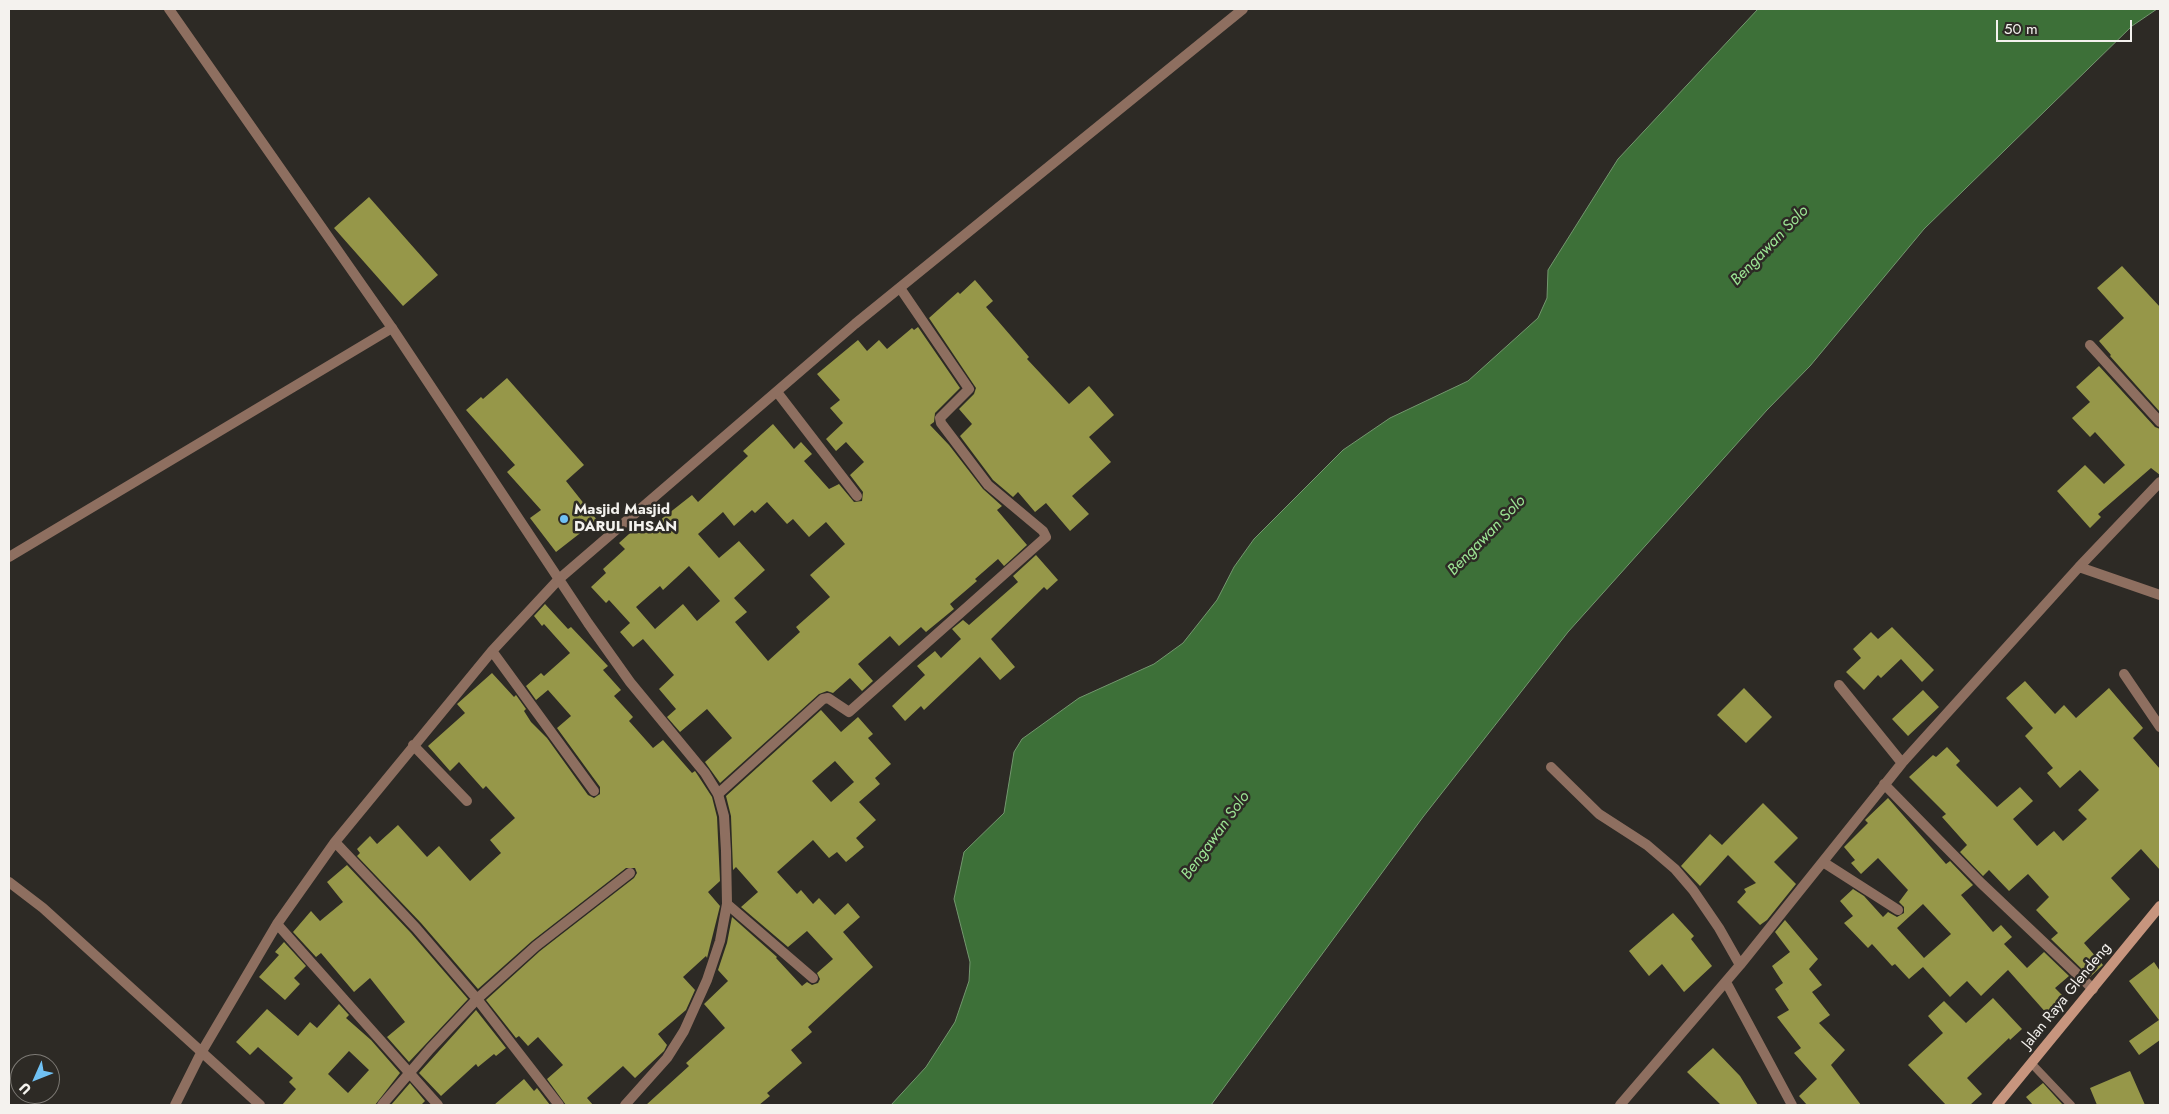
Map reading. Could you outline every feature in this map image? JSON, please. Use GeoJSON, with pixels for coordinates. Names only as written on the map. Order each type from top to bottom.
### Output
{"type":"FeatureCollection","features":[{"type":"Feature","properties":{"kind":"main road","name":"Jalan Raya Glendeng"},"geometry":{"type":"LineString","coordinates":[[1997,1105],[2160,906]]}},
{"type":"Feature","properties":{"kind":"street"},"geometry":{"type":"LineString","coordinates":[[169,9],[392,328],[630,682],[706,773],[718,794],[726,834],[727,904],[720,941],[707,980],[684,1031],[667,1058],[625,1105]]}},
{"type":"Feature","properties":{"kind":"street"},"geometry":{"type":"LineString","coordinates":[[175,1105],[201,1053],[277,924],[335,842],[413,744],[492,651],[559,579],[900,288],[1243,9]]}},
{"type":"Feature","properties":{"kind":"street"},"geometry":{"type":"LineString","coordinates":[[718,794],[826,698],[850,712],[1046,536],[988,485],[941,422],[940,418],[967,394],[969,388],[900,288]]}},
{"type":"Feature","properties":{"kind":"street"},"geometry":{"type":"LineString","coordinates":[[9,558],[392,328]]}},
{"type":"Feature","properties":{"kind":"street"},"geometry":{"type":"LineString","coordinates":[[2090,345],[2160,422]]}},
{"type":"Feature","properties":{"kind":"street"},"geometry":{"type":"LineString","coordinates":[[777,392],[857,496]]}},
{"type":"Feature","properties":{"kind":"street"},"geometry":{"type":"LineString","coordinates":[[1620,1105],[1740,965],[1884,784],[2079,567],[2160,482]]}},
{"type":"Feature","properties":{"kind":"street"},"geometry":{"type":"LineString","coordinates":[[2079,567],[2160,595]]}},
{"type":"Feature","properties":{"kind":"street"},"geometry":{"type":"LineString","coordinates":[[492,651],[594,791]]}},
{"type":"Feature","properties":{"kind":"street"},"geometry":{"type":"LineString","coordinates":[[2124,674],[2160,727]]}},
{"type":"Feature","properties":{"kind":"street"},"geometry":{"type":"LineString","coordinates":[[1839,685],[1902,764]]}},
{"type":"Feature","properties":{"kind":"street"},"geometry":{"type":"LineString","coordinates":[[413,744],[467,801]]}},
{"type":"Feature","properties":{"kind":"street"},"geometry":{"type":"LineString","coordinates":[[1551,767],[1599,814],[1648,845],[1675,869],[1693,890],[1719,928],[1740,965]]}},
{"type":"Feature","properties":{"kind":"street"},"geometry":{"type":"LineString","coordinates":[[1884,784],[1982,883],[2093,989]]}},
{"type":"Feature","properties":{"kind":"street"},"geometry":{"type":"LineString","coordinates":[[335,842],[416,928],[477,999],[559,1105]]}},
{"type":"Feature","properties":{"kind":"street"},"geometry":{"type":"LineString","coordinates":[[1823,862],[1898,910]]}},
{"type":"Feature","properties":{"kind":"street"},"geometry":{"type":"LineString","coordinates":[[382,1105],[477,999],[536,946],[630,873]]}},
{"type":"Feature","properties":{"kind":"street"},"geometry":{"type":"LineString","coordinates":[[9,882],[43,908],[260,1105]]}},
{"type":"Feature","properties":{"kind":"street"},"geometry":{"type":"LineString","coordinates":[[727,904],[813,978]]}},
{"type":"Feature","properties":{"kind":"street"},"geometry":{"type":"LineString","coordinates":[[277,924],[438,1105]]}},
{"type":"Feature","properties":{"kind":"street"},"geometry":{"type":"LineString","coordinates":[[1726,982],[1792,1105]]}},
{"type":"Feature","properties":{"kind":"lane"},"geometry":{"type":"LineString","coordinates":[[2032,1064],[2071,1105]]}},
{"type":"Feature","properties":{"kind":"water","name":"Bengawan Solo"},"geometry":{"type":"Polygon","coordinates":[[[1758,9],[2157,9],[2132,26],[1924,229],[1810,366],[1767,410],[1568,632],[1423,817],[1211,1105],[891,1105],[926,1067],[955,1022],[969,981],[970,962],[954,899],[964,852],[1004,813],[1014,752],[1022,739],[1079,698],[1154,664],[1183,643],[1217,600],[1234,567],[1254,539],[1343,450],[1390,418],[1468,381],[1538,318],[1547,298],[1548,270],[1618,159],[1758,9]]]}},
{"type":"Feature","properties":{"kind":"building"},"geometry":{"type":"Polygon","coordinates":[[[369,197],[438,275],[403,306],[334,228],[369,197]]]}},
{"type":"Feature","properties":{"kind":"building"},"geometry":{"type":"Polygon","coordinates":[[[2122,266],[2160,307],[2160,412],[2099,341],[2124,318],[2097,288],[2122,266]]]}},
{"type":"Feature","properties":{"kind":"building"},"geometry":{"type":"Polygon","coordinates":[[[975,280],[993,301],[986,307],[1029,357],[1027,359],[1069,404],[1089,386],[1114,415],[1089,437],[1111,462],[1072,496],[1089,514],[1070,531],[1046,503],[1035,512],[1018,492],[1013,497],[993,480],[960,436],[972,424],[959,409],[974,394],[976,388],[929,318],[958,292],[960,294],[975,280]]]}},
{"type":"Feature","properties":{"kind":"building"},"geometry":{"type":"Polygon","coordinates":[[[918,327],[960,388],[935,413],[934,422],[930,425],[949,445],[983,489],[1002,506],[997,510],[1027,545],[1004,566],[998,559],[975,579],[977,581],[950,604],[954,609],[926,632],[921,627],[899,646],[890,636],[858,664],[873,681],[862,691],[850,678],[833,693],[827,691],[819,694],[720,783],[705,762],[732,738],[707,709],[680,732],[667,717],[676,709],[659,689],[674,675],[643,639],[633,647],[620,632],[630,623],[609,600],[606,603],[591,587],[606,573],[603,569],[625,549],[619,543],[639,525],[645,532],[692,495],[698,502],[748,456],[743,451],[773,424],[794,449],[801,442],[812,454],[804,461],[829,489],[839,484],[854,502],[862,501],[863,492],[850,475],[864,462],[846,442],[836,451],[826,439],[843,423],[830,408],[840,400],[817,374],[858,340],[867,351],[879,340],[887,349],[912,328],[914,330],[918,327]],[[767,502],[755,513],[752,510],[734,526],[723,512],[698,534],[719,558],[739,541],[765,570],[734,598],[747,612],[735,622],[768,661],[800,632],[796,627],[830,597],[810,575],[845,544],[826,522],[809,537],[793,519],[787,524],[767,502]],[[689,566],[663,590],[660,586],[636,607],[655,629],[683,604],[697,621],[720,601],[689,566]]]}},
{"type":"Feature","properties":{"kind":"building"},"geometry":{"type":"Polygon","coordinates":[[[2099,366],[2155,427],[2160,429],[2160,475],[2151,468],[2098,514],[2101,517],[2090,528],[2057,491],[2085,465],[2104,484],[2125,465],[2095,432],[2090,437],[2072,418],[2090,402],[2076,387],[2099,366]]]}},
{"type":"Feature","properties":{"kind":"building"},"geometry":{"type":"Polygon","coordinates":[[[507,378],[584,465],[566,481],[597,520],[556,552],[530,518],[541,510],[507,472],[515,465],[466,410],[481,397],[483,399],[507,378]]]}},
{"type":"Feature","properties":{"kind":"building"},"geometry":{"type":"Polygon","coordinates":[[[1036,555],[1058,580],[1047,590],[1044,587],[991,639],[1015,667],[1000,680],[980,657],[924,710],[921,706],[905,721],[892,706],[925,675],[917,666],[935,651],[941,658],[961,639],[952,629],[963,620],[969,625],[1018,582],[1013,576],[1036,555]]]}},
{"type":"Feature","properties":{"kind":"building"},"geometry":{"type":"Polygon","coordinates":[[[545,604],[568,629],[571,627],[608,666],[603,670],[621,690],[614,696],[633,717],[629,721],[653,748],[663,740],[692,773],[695,771],[712,797],[717,817],[720,881],[708,892],[720,906],[707,958],[706,956],[683,977],[695,990],[686,1010],[658,1034],[667,1045],[664,1051],[635,1078],[623,1066],[587,1098],[593,1105],[566,1105],[547,1079],[563,1065],[538,1037],[528,1046],[519,1036],[516,1038],[486,1000],[540,951],[634,878],[637,873],[635,868],[626,868],[532,941],[478,989],[421,923],[357,856],[360,853],[357,849],[370,836],[377,844],[398,825],[427,857],[439,846],[470,881],[501,853],[490,840],[515,818],[486,786],[483,789],[459,762],[450,771],[428,746],[465,713],[457,704],[492,673],[514,697],[516,695],[526,709],[524,711],[531,722],[547,738],[588,795],[594,798],[600,794],[600,787],[557,728],[571,716],[548,690],[536,700],[526,686],[541,673],[544,676],[570,653],[544,624],[542,626],[534,616],[545,604]]]}},
{"type":"Feature","properties":{"kind":"building"},"geometry":{"type":"Polygon","coordinates":[[[1892,627],[1934,670],[1922,682],[1901,659],[1881,678],[1878,675],[1864,690],[1846,672],[1861,658],[1853,649],[1871,632],[1878,639],[1892,627]]]}},
{"type":"Feature","properties":{"kind":"building"},"geometry":{"type":"Polygon","coordinates":[[[2025,681],[2055,714],[2064,705],[2076,718],[2109,688],[2143,728],[2133,738],[2160,769],[2160,870],[2141,849],[2111,878],[2130,899],[2084,943],[2103,965],[2090,977],[2051,939],[2058,933],[2036,910],[2049,897],[2028,874],[2009,891],[1989,870],[1983,876],[1960,852],[1967,845],[1942,817],[1946,814],[1909,777],[1933,755],[1936,757],[1947,747],[1960,761],[1956,765],[1997,807],[2020,787],[2033,801],[2013,819],[2037,846],[2054,831],[2063,841],[2087,819],[2078,810],[2099,790],[2080,770],[2060,788],[2047,773],[2053,768],[2025,736],[2033,728],[2006,698],[2025,681]]]}},
{"type":"Feature","properties":{"kind":"building"},"geometry":{"type":"Polygon","coordinates":[[[1744,688],[1772,717],[1746,743],[1717,715],[1744,688]]]}},
{"type":"Feature","properties":{"kind":"building"},"geometry":{"type":"Polygon","coordinates":[[[1923,690],[1939,707],[1908,736],[1892,719],[1923,690]]]}},
{"type":"Feature","properties":{"kind":"building"},"geometry":{"type":"Polygon","coordinates":[[[821,710],[841,732],[858,717],[873,734],[868,738],[891,764],[875,778],[880,784],[859,802],[876,820],[856,838],[864,847],[846,862],[837,852],[829,858],[813,840],[777,872],[797,894],[801,890],[813,904],[819,898],[835,915],[848,903],[860,917],[843,932],[873,967],[808,1027],[812,1032],[791,1050],[802,1063],[767,1093],[770,1096],[759,1105],[646,1105],[689,1066],[686,1063],[725,1028],[704,1004],[728,981],[718,970],[727,943],[732,917],[777,957],[802,986],[807,982],[812,985],[818,983],[820,979],[817,973],[833,959],[807,931],[788,947],[741,907],[758,892],[736,867],[733,870],[731,816],[726,796],[821,710]],[[835,761],[812,781],[831,802],[854,782],[835,761]]]}},
{"type":"Feature","properties":{"kind":"building"},"geometry":{"type":"Polygon","coordinates":[[[1888,798],[1946,864],[1950,861],[1973,885],[1961,895],[1993,932],[2001,925],[2012,937],[2004,944],[2027,968],[2044,952],[2069,976],[2055,988],[2066,999],[2048,1015],[2008,970],[1981,996],[1967,981],[1950,997],[1923,967],[1909,979],[1895,964],[1892,966],[1872,944],[1868,948],[1844,923],[1853,916],[1840,901],[1853,889],[1864,896],[1883,917],[1888,912],[1897,917],[1904,913],[1904,907],[1899,902],[1908,890],[1878,858],[1861,874],[1851,863],[1855,860],[1844,847],[1868,823],[1865,820],[1888,798]],[[1923,904],[1897,928],[1924,958],[1951,934],[1923,904]]]}},
{"type":"Feature","properties":{"kind":"building"},"geometry":{"type":"Polygon","coordinates":[[[1763,803],[1798,838],[1774,862],[1796,884],[1767,920],[1760,925],[1737,902],[1746,892],[1744,889],[1756,883],[1728,855],[1700,886],[1681,866],[1710,834],[1722,845],[1763,803]]]}},
{"type":"Feature","properties":{"kind":"building"},"geometry":{"type":"Polygon","coordinates":[[[347,865],[411,933],[468,999],[409,1062],[387,1037],[405,1022],[370,978],[354,992],[321,953],[316,957],[293,932],[311,911],[320,921],[343,902],[327,882],[347,865]]]}},
{"type":"Feature","properties":{"kind":"building"},"geometry":{"type":"Polygon","coordinates":[[[1673,913],[1694,936],[1691,939],[1712,966],[1684,992],[1662,964],[1649,976],[1629,951],[1673,913]]]}},
{"type":"Feature","properties":{"kind":"building"},"geometry":{"type":"Polygon","coordinates":[[[1785,920],[1818,959],[1809,969],[1822,985],[1812,992],[1830,1015],[1819,1023],[1845,1050],[1831,1065],[1861,1105],[1807,1105],[1799,1096],[1817,1079],[1794,1053],[1801,1048],[1777,1017],[1789,1010],[1775,989],[1783,983],[1772,966],[1790,952],[1775,932],[1785,920]]]}},
{"type":"Feature","properties":{"kind":"building"},"geometry":{"type":"Polygon","coordinates":[[[284,942],[306,966],[294,978],[300,984],[285,1000],[259,977],[279,955],[275,952],[284,942]]]}},
{"type":"Feature","properties":{"kind":"building"},"geometry":{"type":"Polygon","coordinates":[[[2154,962],[2160,971],[2160,1040],[2139,1055],[2129,1041],[2159,1020],[2129,981],[2154,962]]]}},
{"type":"Feature","properties":{"kind":"building"},"geometry":{"type":"Polygon","coordinates":[[[1993,998],[2022,1029],[2010,1040],[2009,1038],[1967,1078],[1982,1094],[1970,1105],[1946,1105],[1908,1065],[1943,1033],[1928,1016],[1944,1001],[1966,1023],[1993,998]]]}},
{"type":"Feature","properties":{"kind":"building"},"geometry":{"type":"Polygon","coordinates":[[[339,1004],[349,1015],[346,1018],[371,1040],[400,1073],[375,1105],[282,1105],[296,1089],[289,1082],[293,1078],[258,1047],[250,1055],[236,1042],[267,1009],[298,1036],[310,1022],[317,1028],[339,1004]],[[349,1051],[328,1074],[348,1093],[369,1070],[349,1051]]]}},
{"type":"Feature","properties":{"kind":"building"},"geometry":{"type":"Polygon","coordinates":[[[476,1010],[506,1048],[496,1056],[494,1054],[478,1067],[476,1064],[441,1096],[419,1073],[476,1010]]]}},
{"type":"Feature","properties":{"kind":"building"},"geometry":{"type":"Polygon","coordinates":[[[1713,1048],[1740,1076],[1758,1105],[1721,1105],[1687,1072],[1713,1048]]]}},
{"type":"Feature","properties":{"kind":"building"},"geometry":{"type":"Polygon","coordinates":[[[2130,1071],[2145,1105],[2097,1105],[2090,1088],[2130,1071]]]}},
{"type":"Feature","properties":{"kind":"building"},"geometry":{"type":"Polygon","coordinates":[[[524,1079],[534,1091],[537,1088],[550,1105],[494,1105],[524,1079]]]}},
{"type":"Feature","properties":{"kind":"building"},"geometry":{"type":"Polygon","coordinates":[[[410,1083],[425,1101],[421,1105],[391,1105],[410,1083]]]}},
{"type":"Feature","properties":{"kind":"building"},"geometry":{"type":"Polygon","coordinates":[[[2043,1083],[2063,1105],[2033,1105],[2026,1097],[2043,1083]]]}},
{"type":"Feature","properties":{"kind":"place","name":"Masjid Masjid DARUL IHSAN"},"geometry":{"type":"Point","coordinates":[564,519]}}]}
